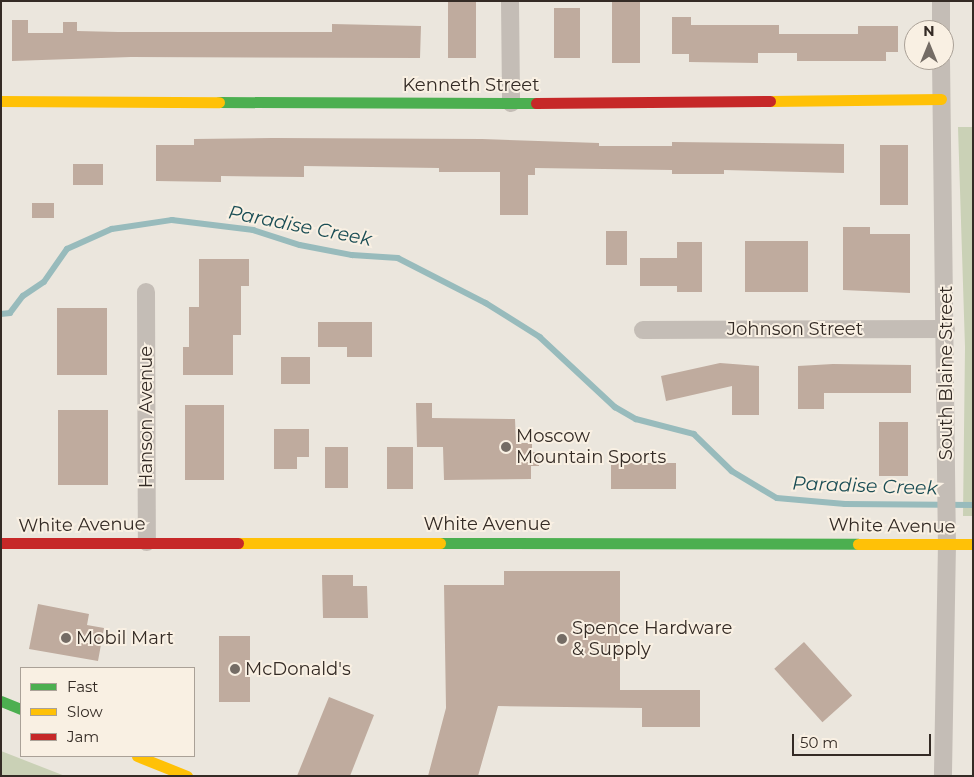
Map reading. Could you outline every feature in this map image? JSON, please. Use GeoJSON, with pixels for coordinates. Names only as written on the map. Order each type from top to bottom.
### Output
{"type":"FeatureCollection","features":[{"type":"Feature","properties":{"kind":"street"},"geometry":{"type":"LineString","coordinates":[[510,1],[511,103]]}},
{"type":"Feature","properties":{"kind":"street"},"geometry":{"type":"LineString","coordinates":[[941,1],[941,20]]}},
{"type":"Feature","properties":{"kind":"street","name":"South Blaine Street"},"geometry":{"type":"LineString","coordinates":[[941,70],[946,329],[947,536],[943,776]]}},
{"type":"Feature","properties":{"kind":"street","name":"Kenneth Street"},"geometry":{"type":"LineString","coordinates":[[1,100],[511,103],[941,98]]}},
{"type":"Feature","properties":{"kind":"street","name":"Hanson Avenue"},"geometry":{"type":"LineString","coordinates":[[146,292],[146,542]]}},
{"type":"Feature","properties":{"kind":"street","name":"Johnson Street"},"geometry":{"type":"LineString","coordinates":[[643,330],[946,329]]}},
{"type":"Feature","properties":{"kind":"street","name":"White Avenue"},"geometry":{"type":"LineString","coordinates":[[1,543],[947,536],[973,544]]}},
{"type":"Feature","properties":{"kind":"street"},"geometry":{"type":"LineString","coordinates":[[1,701],[20,709]]}},
{"type":"Feature","properties":{"kind":"street"},"geometry":{"type":"LineString","coordinates":[[140,757],[187,776]]}},
{"type":"Feature","properties":{"kind":"green space"},"geometry":{"type":"Polygon","coordinates":[[[958,127],[973,127],[973,516],[963,516],[965,347],[958,127]]]}},
{"type":"Feature","properties":{"kind":"green space"},"geometry":{"type":"Polygon","coordinates":[[[1,751],[65,776],[1,776],[1,751]]]}},
{"type":"Feature","properties":{"kind":"building"},"geometry":{"type":"Polygon","coordinates":[[[448,1],[476,1],[476,58],[448,58],[448,1]]]}},
{"type":"Feature","properties":{"kind":"building"},"geometry":{"type":"Polygon","coordinates":[[[612,1],[640,1],[640,63],[612,63],[612,1]]]}},
{"type":"Feature","properties":{"kind":"building"},"geometry":{"type":"Polygon","coordinates":[[[554,8],[580,8],[580,58],[554,58],[554,8]]]}},
{"type":"Feature","properties":{"kind":"building"},"geometry":{"type":"Polygon","coordinates":[[[672,17],[691,17],[691,25],[779,25],[779,34],[858,34],[858,26],[898,26],[898,52],[886,52],[886,61],[797,61],[797,53],[758,53],[758,63],[689,62],[689,54],[672,54],[672,17]]]}},
{"type":"Feature","properties":{"kind":"building"},"geometry":{"type":"Polygon","coordinates":[[[12,20],[28,20],[28,33],[63,33],[63,22],[77,22],[77,31],[118,32],[332,32],[332,24],[421,26],[420,58],[131,57],[12,61],[12,20]]]}},
{"type":"Feature","properties":{"kind":"building"},"geometry":{"type":"Polygon","coordinates":[[[194,139],[482,139],[599,143],[599,146],[672,146],[672,142],[844,144],[844,173],[724,170],[724,174],[672,174],[672,170],[535,168],[535,175],[528,175],[528,215],[500,215],[500,172],[439,172],[439,168],[304,166],[304,177],[221,176],[221,182],[156,181],[156,145],[194,145],[194,139]]]}},
{"type":"Feature","properties":{"kind":"building"},"geometry":{"type":"Polygon","coordinates":[[[880,145],[908,145],[908,205],[880,205],[880,145]]]}},
{"type":"Feature","properties":{"kind":"building"},"geometry":{"type":"Polygon","coordinates":[[[73,164],[103,164],[103,185],[73,185],[73,164]]]}},
{"type":"Feature","properties":{"kind":"building"},"geometry":{"type":"Polygon","coordinates":[[[32,203],[54,203],[54,218],[32,218],[32,203]]]}},
{"type":"Feature","properties":{"kind":"building"},"geometry":{"type":"Polygon","coordinates":[[[843,227],[870,227],[870,234],[910,234],[910,293],[843,290],[843,227]]]}},
{"type":"Feature","properties":{"kind":"building"},"geometry":{"type":"Polygon","coordinates":[[[606,231],[627,231],[627,265],[606,265],[606,231]]]}},
{"type":"Feature","properties":{"kind":"building"},"geometry":{"type":"Polygon","coordinates":[[[745,241],[808,241],[808,292],[745,292],[745,241]]]}},
{"type":"Feature","properties":{"kind":"building"},"geometry":{"type":"Polygon","coordinates":[[[677,242],[702,242],[702,292],[677,292],[677,286],[640,286],[640,258],[677,258],[677,242]]]}},
{"type":"Feature","properties":{"kind":"building"},"geometry":{"type":"Polygon","coordinates":[[[199,259],[249,259],[249,286],[241,286],[241,335],[233,335],[233,375],[183,375],[183,347],[189,347],[189,307],[199,307],[199,259]]]}},
{"type":"Feature","properties":{"kind":"building"},"geometry":{"type":"Polygon","coordinates":[[[57,308],[107,308],[107,375],[57,375],[57,308]]]}},
{"type":"Feature","properties":{"kind":"building"},"geometry":{"type":"Polygon","coordinates":[[[318,322],[372,322],[372,357],[347,357],[347,347],[318,347],[318,322]]]}},
{"type":"Feature","properties":{"kind":"building"},"geometry":{"type":"Polygon","coordinates":[[[281,357],[310,357],[310,384],[281,384],[281,357]]]}},
{"type":"Feature","properties":{"kind":"building"},"geometry":{"type":"Polygon","coordinates":[[[720,363],[759,366],[759,415],[732,415],[732,386],[666,401],[661,376],[720,363]]]}},
{"type":"Feature","properties":{"kind":"building"},"geometry":{"type":"Polygon","coordinates":[[[833,364],[911,365],[911,393],[824,393],[824,409],[798,409],[798,366],[833,364]]]}},
{"type":"Feature","properties":{"kind":"building","name":"Moscow Mountain Sports"},"geometry":{"type":"Polygon","coordinates":[[[416,403],[432,403],[432,418],[515,419],[516,443],[532,443],[532,452],[538,452],[539,466],[531,466],[531,479],[444,480],[443,447],[417,447],[416,403]]]}},
{"type":"Feature","properties":{"kind":"building"},"geometry":{"type":"Polygon","coordinates":[[[185,405],[224,405],[224,480],[185,480],[185,405]]]}},
{"type":"Feature","properties":{"kind":"building"},"geometry":{"type":"Polygon","coordinates":[[[58,410],[108,410],[108,485],[58,485],[58,410]]]}},
{"type":"Feature","properties":{"kind":"building"},"geometry":{"type":"Polygon","coordinates":[[[879,422],[908,422],[908,476],[879,476],[879,422]]]}},
{"type":"Feature","properties":{"kind":"building"},"geometry":{"type":"Polygon","coordinates":[[[274,429],[309,429],[309,457],[297,457],[297,469],[274,469],[274,429]]]}},
{"type":"Feature","properties":{"kind":"building"},"geometry":{"type":"Polygon","coordinates":[[[325,447],[348,447],[348,488],[325,488],[325,447]]]}},
{"type":"Feature","properties":{"kind":"building"},"geometry":{"type":"Polygon","coordinates":[[[387,447],[413,447],[413,489],[387,489],[387,447]]]}},
{"type":"Feature","properties":{"kind":"building"},"geometry":{"type":"Polygon","coordinates":[[[611,463],[676,463],[676,489],[611,489],[611,463]]]}},
{"type":"Feature","properties":{"kind":"building"},"geometry":{"type":"Polygon","coordinates":[[[504,571],[620,571],[620,690],[700,690],[700,727],[642,727],[642,708],[498,706],[478,776],[428,776],[446,708],[444,585],[504,585],[504,571]]]}},
{"type":"Feature","properties":{"kind":"building"},"geometry":{"type":"Polygon","coordinates":[[[322,575],[353,575],[353,586],[367,586],[368,618],[323,618],[322,575]]]}},
{"type":"Feature","properties":{"kind":"building","name":"Mobil Mart"},"geometry":{"type":"Polygon","coordinates":[[[38,604],[89,614],[87,625],[104,628],[98,661],[29,649],[38,604]]]}},
{"type":"Feature","properties":{"kind":"building","name":"McDonald's"},"geometry":{"type":"Polygon","coordinates":[[[219,636],[250,636],[250,702],[219,702],[219,636]]]}},
{"type":"Feature","properties":{"kind":"building"},"geometry":{"type":"Polygon","coordinates":[[[804,642],[852,696],[822,722],[774,669],[804,642]]]}},
{"type":"Feature","properties":{"kind":"building"},"geometry":{"type":"Polygon","coordinates":[[[329,697],[374,715],[350,776],[297,776],[329,697]]]}},
{"type":"Feature","properties":{"kind":"waterway","name":"Paradise Creek"},"geometry":{"type":"LineString","coordinates":[[1,314],[10,313],[23,296],[44,282],[67,249],[112,229],[172,220],[253,230],[300,245],[352,255],[398,258],[486,303],[540,337],[615,407],[636,419],[694,434],[732,471],[777,498],[845,504],[973,505]]}},
{"type":"Feature","properties":{"kind":"traffic: fast"},"geometry":{"type":"LineString","coordinates":[[219,102],[536,103]]}},
{"type":"Feature","properties":{"kind":"traffic: fast"},"geometry":{"type":"LineString","coordinates":[[440,543],[858,544]]}},
{"type":"Feature","properties":{"kind":"traffic: fast"},"geometry":{"type":"LineString","coordinates":[[1,701],[20,709]]}},
{"type":"Feature","properties":{"kind":"traffic: slow"},"geometry":{"type":"LineString","coordinates":[[770,101],[941,99]]}},
{"type":"Feature","properties":{"kind":"traffic: slow"},"geometry":{"type":"LineString","coordinates":[[1,101],[219,102]]}},
{"type":"Feature","properties":{"kind":"traffic: slow"},"geometry":{"type":"LineString","coordinates":[[238,543],[440,543]]}},
{"type":"Feature","properties":{"kind":"traffic: slow"},"geometry":{"type":"LineString","coordinates":[[858,544],[973,544]]}},
{"type":"Feature","properties":{"kind":"traffic: slow"},"geometry":{"type":"LineString","coordinates":[[140,757],[187,776]]}},
{"type":"Feature","properties":{"kind":"traffic: jam"},"geometry":{"type":"LineString","coordinates":[[536,103],[770,101]]}},
{"type":"Feature","properties":{"kind":"traffic: jam"},"geometry":{"type":"LineString","coordinates":[[1,543],[238,543]]}},
{"type":"Feature","properties":{"kind":"place","name":"Moscow Mountain Sports"},"geometry":{"type":"Point","coordinates":[506,447]}},
{"type":"Feature","properties":{"kind":"place","name":"Mobil Mart"},"geometry":{"type":"Point","coordinates":[66,638]}},
{"type":"Feature","properties":{"kind":"place","name":"Spence Hardware & Supply"},"geometry":{"type":"Point","coordinates":[562,639]}},
{"type":"Feature","properties":{"kind":"place","name":"McDonald's"},"geometry":{"type":"Point","coordinates":[235,669]}}]}
